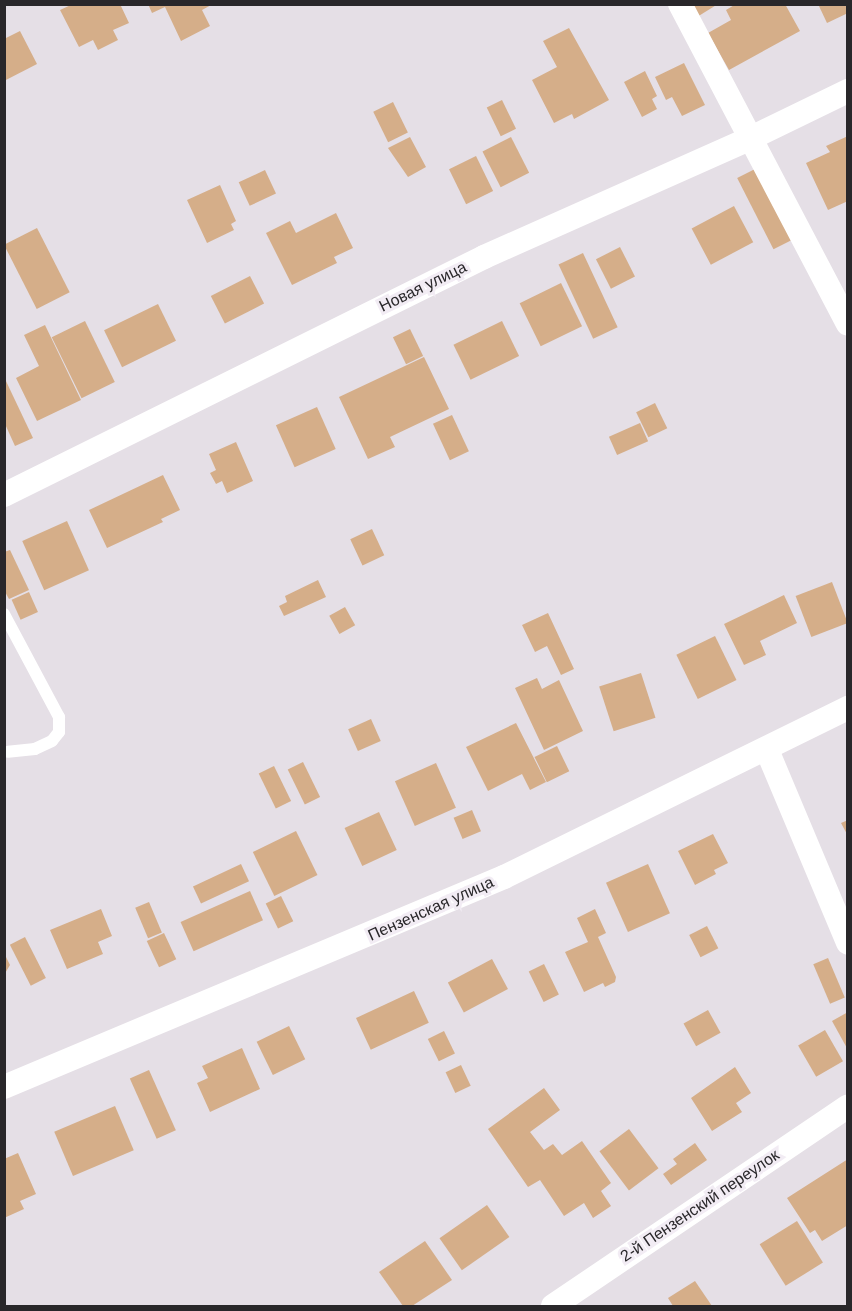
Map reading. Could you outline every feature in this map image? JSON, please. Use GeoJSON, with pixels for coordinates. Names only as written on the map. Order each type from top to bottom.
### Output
{"type":"FeatureCollection","features":[{"type":"Feature","properties":{"kind":"street"},"geometry":{"type":"LineString","coordinates":[[680,4],[848,324]]}},
{"type":"Feature","properties":{"kind":"street","name":"Новая улица"},"geometry":{"type":"LineString","coordinates":[[4,495],[484,257],[751,138],[848,91]]}},
{"type":"Feature","properties":{"kind":"street","name":"Пензенская улица"},"geometry":{"type":"LineString","coordinates":[[4,1087],[398,923],[767,750],[848,708]]}},
{"type":"Feature","properties":{"kind":"street"},"geometry":{"type":"LineString","coordinates":[[767,750],[848,943]]}},
{"type":"Feature","properties":{"kind":"street","name":"2-й Пензенский переулок"},"geometry":{"type":"LineString","coordinates":[[553,1306],[848,1106]]}},
{"type":"Feature","properties":{"kind":"lane"},"geometry":{"type":"LineString","coordinates":[[4,614],[59,717],[59,732],[52,741],[35,749],[8,752]]}},
{"type":"Feature","properties":{"kind":"building"},"geometry":{"type":"Polygon","coordinates":[[[73,4],[120,4],[129,23],[113,30],[118,40],[98,50],[93,40],[79,47],[60,10],[73,4]]]}},
{"type":"Feature","properties":{"kind":"building"},"geometry":{"type":"Polygon","coordinates":[[[148,4],[213,4],[202,10],[210,26],[181,41],[165,7],[152,13],[148,4]]]}},
{"type":"Feature","properties":{"kind":"building"},"geometry":{"type":"Polygon","coordinates":[[[690,4],[718,4],[697,17],[690,4]]]}},
{"type":"Feature","properties":{"kind":"building"},"geometry":{"type":"Polygon","coordinates":[[[736,4],[785,4],[800,31],[729,70],[708,33],[731,20],[726,10],[736,4]]]}},
{"type":"Feature","properties":{"kind":"building"},"geometry":{"type":"Polygon","coordinates":[[[818,4],[848,4],[848,13],[827,23],[818,4]]]}},
{"type":"Feature","properties":{"kind":"building"},"geometry":{"type":"Polygon","coordinates":[[[569,28],[609,100],[574,119],[572,114],[554,123],[532,80],[557,67],[543,41],[569,28]]]}},
{"type":"Feature","properties":{"kind":"building"},"geometry":{"type":"Polygon","coordinates":[[[20,31],[37,64],[4,81],[4,39],[20,31]]]}},
{"type":"Feature","properties":{"kind":"building"},"geometry":{"type":"Polygon","coordinates":[[[684,63],[705,105],[682,116],[672,97],[666,100],[655,77],[684,63]]]}},
{"type":"Feature","properties":{"kind":"building"},"geometry":{"type":"Polygon","coordinates":[[[645,71],[657,96],[652,99],[657,109],[642,117],[624,82],[645,71]]]}},
{"type":"Feature","properties":{"kind":"building"},"geometry":{"type":"Polygon","coordinates":[[[502,100],[516,129],[501,136],[487,107],[502,100]]]}},
{"type":"Feature","properties":{"kind":"building"},"geometry":{"type":"Polygon","coordinates":[[[393,102],[408,133],[388,142],[373,112],[393,102]]]}},
{"type":"Feature","properties":{"kind":"building"},"geometry":{"type":"Polygon","coordinates":[[[848,136],[848,201],[828,210],[806,163],[830,152],[826,146],[848,136]]]}},
{"type":"Feature","properties":{"kind":"building"},"geometry":{"type":"Polygon","coordinates":[[[410,137],[426,167],[408,177],[388,148],[410,137]]]}},
{"type":"Feature","properties":{"kind":"building"},"geometry":{"type":"Polygon","coordinates":[[[511,137],[529,173],[501,187],[482,152],[511,137]]]}},
{"type":"Feature","properties":{"kind":"building"},"geometry":{"type":"Polygon","coordinates":[[[476,156],[493,191],[466,204],[449,169],[476,156]]]}},
{"type":"Feature","properties":{"kind":"building"},"geometry":{"type":"Polygon","coordinates":[[[755,169],[791,240],[773,249],[737,178],[755,169]]]}},
{"type":"Feature","properties":{"kind":"building"},"geometry":{"type":"Polygon","coordinates":[[[265,170],[276,194],[250,206],[239,182],[265,170]]]}},
{"type":"Feature","properties":{"kind":"building"},"geometry":{"type":"Polygon","coordinates":[[[220,185],[236,221],[231,224],[234,230],[207,243],[187,200],[220,185]]]}},
{"type":"Feature","properties":{"kind":"building"},"geometry":{"type":"Polygon","coordinates":[[[734,206],[753,242],[711,265],[692,229],[734,206]]]}},
{"type":"Feature","properties":{"kind":"building"},"geometry":{"type":"Polygon","coordinates":[[[336,213],[353,248],[334,257],[337,263],[292,285],[266,233],[290,221],[296,233],[336,213]]]}},
{"type":"Feature","properties":{"kind":"building"},"geometry":{"type":"Polygon","coordinates":[[[37,228],[70,292],[37,309],[4,245],[37,228]]]}},
{"type":"Feature","properties":{"kind":"building"},"geometry":{"type":"Polygon","coordinates":[[[620,247],[635,276],[611,289],[596,259],[620,247]]]}},
{"type":"Feature","properties":{"kind":"building"},"geometry":{"type":"Polygon","coordinates":[[[583,253],[618,327],[593,339],[559,264],[583,253]]]}},
{"type":"Feature","properties":{"kind":"building"},"geometry":{"type":"Polygon","coordinates":[[[250,276],[264,304],[225,324],[211,296],[250,276]]]}},
{"type":"Feature","properties":{"kind":"building"},"geometry":{"type":"Polygon","coordinates":[[[561,283],[582,326],[541,346],[520,303],[561,283]]]}},
{"type":"Feature","properties":{"kind":"building"},"geometry":{"type":"Polygon","coordinates":[[[158,304],[176,341],[122,367],[104,330],[158,304]]]}},
{"type":"Feature","properties":{"kind":"building"},"geometry":{"type":"Polygon","coordinates":[[[85,321],[115,382],[82,398],[52,337],[85,321]]]}},
{"type":"Feature","properties":{"kind":"building"},"geometry":{"type":"Polygon","coordinates":[[[502,321],[519,356],[471,380],[453,345],[502,321]]]}},
{"type":"Feature","properties":{"kind":"building"},"geometry":{"type":"Polygon","coordinates":[[[45,325],[81,400],[37,421],[16,378],[39,366],[24,335],[45,325]]]}},
{"type":"Feature","properties":{"kind":"building"},"geometry":{"type":"Polygon","coordinates":[[[410,329],[423,356],[406,364],[393,337],[410,329]]]}},
{"type":"Feature","properties":{"kind":"building"},"geometry":{"type":"Polygon","coordinates":[[[424,357],[449,409],[390,437],[395,447],[368,459],[339,397],[424,357]]]}},
{"type":"Feature","properties":{"kind":"building"},"geometry":{"type":"Polygon","coordinates":[[[5,379],[33,438],[15,446],[5,424],[5,379]]]}},
{"type":"Feature","properties":{"kind":"building"},"geometry":{"type":"Polygon","coordinates":[[[655,403],[667,428],[648,437],[636,412],[655,403]]]}},
{"type":"Feature","properties":{"kind":"building"},"geometry":{"type":"Polygon","coordinates":[[[317,407],[336,449],[295,467],[276,425],[317,407]]]}},
{"type":"Feature","properties":{"kind":"building"},"geometry":{"type":"Polygon","coordinates":[[[452,415],[469,451],[450,460],[433,424],[452,415]]]}},
{"type":"Feature","properties":{"kind":"building"},"geometry":{"type":"Polygon","coordinates":[[[640,423],[648,441],[617,455],[609,437],[640,423]]]}},
{"type":"Feature","properties":{"kind":"building"},"geometry":{"type":"Polygon","coordinates":[[[236,442],[253,481],[227,493],[222,481],[216,484],[210,473],[216,470],[209,454],[236,442]]]}},
{"type":"Feature","properties":{"kind":"building"},"geometry":{"type":"Polygon","coordinates":[[[163,475],[180,510],[161,519],[163,522],[107,548],[89,510],[163,475]]]}},
{"type":"Feature","properties":{"kind":"building"},"geometry":{"type":"Polygon","coordinates":[[[67,521],[89,570],[44,590],[22,541],[67,521]]]}},
{"type":"Feature","properties":{"kind":"building"},"geometry":{"type":"Polygon","coordinates":[[[372,529],[384,555],[363,565],[350,539],[372,529]]]}},
{"type":"Feature","properties":{"kind":"building"},"geometry":{"type":"Polygon","coordinates":[[[10,550],[29,590],[9,599],[4,590],[4,552],[10,550]]]}},
{"type":"Feature","properties":{"kind":"building"},"geometry":{"type":"Polygon","coordinates":[[[318,580],[326,597],[284,616],[279,606],[287,602],[285,596],[318,580]]]}},
{"type":"Feature","properties":{"kind":"building"},"geometry":{"type":"Polygon","coordinates":[[[832,582],[848,623],[811,637],[796,596],[832,582]]]}},
{"type":"Feature","properties":{"kind":"building"},"geometry":{"type":"Polygon","coordinates":[[[29,592],[38,612],[21,620],[12,600],[29,592]]]}},
{"type":"Feature","properties":{"kind":"building"},"geometry":{"type":"Polygon","coordinates":[[[784,595],[797,623],[760,641],[766,655],[744,665],[724,624],[784,595]]]}},
{"type":"Feature","properties":{"kind":"building"},"geometry":{"type":"Polygon","coordinates":[[[345,607],[355,625],[339,634],[329,616],[345,607]]]}},
{"type":"Feature","properties":{"kind":"building"},"geometry":{"type":"Polygon","coordinates":[[[548,613],[574,669],[561,675],[547,646],[535,652],[522,625],[548,613]]]}},
{"type":"Feature","properties":{"kind":"building"},"geometry":{"type":"Polygon","coordinates":[[[715,636],[736,680],[698,699],[676,655],[715,636]]]}},
{"type":"Feature","properties":{"kind":"building"},"geometry":{"type":"Polygon","coordinates":[[[641,673],[656,718],[614,731],[599,687],[641,673]]]}},
{"type":"Feature","properties":{"kind":"building"},"geometry":{"type":"Polygon","coordinates":[[[537,678],[542,689],[559,680],[583,731],[544,750],[515,688],[537,678]]]}},
{"type":"Feature","properties":{"kind":"building"},"geometry":{"type":"Polygon","coordinates":[[[371,719],[381,741],[358,751],[348,729],[371,719]]]}},
{"type":"Feature","properties":{"kind":"building"},"geometry":{"type":"Polygon","coordinates":[[[516,723],[546,782],[530,790],[522,774],[488,791],[466,747],[516,723]]]}},
{"type":"Feature","properties":{"kind":"building"},"geometry":{"type":"Polygon","coordinates":[[[557,746],[569,771],[547,782],[535,757],[557,746]]]}},
{"type":"Feature","properties":{"kind":"building"},"geometry":{"type":"Polygon","coordinates":[[[303,762],[320,797],[305,805],[288,769],[303,762]]]}},
{"type":"Feature","properties":{"kind":"building"},"geometry":{"type":"Polygon","coordinates":[[[436,763],[456,808],[415,826],[395,781],[436,763]]]}},
{"type":"Feature","properties":{"kind":"building"},"geometry":{"type":"Polygon","coordinates":[[[274,766],[291,801],[276,809],[259,773],[274,766]]]}},
{"type":"Feature","properties":{"kind":"building"},"geometry":{"type":"Polygon","coordinates":[[[472,810],[481,831],[463,839],[454,818],[472,810]]]}},
{"type":"Feature","properties":{"kind":"building"},"geometry":{"type":"Polygon","coordinates":[[[379,812],[397,850],[362,866],[345,828],[379,812]]]}},
{"type":"Feature","properties":{"kind":"building"},"geometry":{"type":"Polygon","coordinates":[[[848,820],[848,836],[841,823],[848,820]]]}},
{"type":"Feature","properties":{"kind":"building"},"geometry":{"type":"Polygon","coordinates":[[[296,831],[317,875],[274,896],[253,852],[296,831]]]}},
{"type":"Feature","properties":{"kind":"building"},"geometry":{"type":"Polygon","coordinates":[[[713,834],[728,863],[714,870],[716,874],[695,885],[678,851],[713,834]]]}},
{"type":"Feature","properties":{"kind":"building"},"geometry":{"type":"Polygon","coordinates":[[[241,864],[249,881],[201,904],[193,886],[241,864]]]}},
{"type":"Feature","properties":{"kind":"building"},"geometry":{"type":"Polygon","coordinates":[[[648,864],[670,913],[628,932],[606,883],[648,864]]]}},
{"type":"Feature","properties":{"kind":"building"},"geometry":{"type":"Polygon","coordinates":[[[250,891],[263,920],[194,951],[181,922],[250,891]]]}},
{"type":"Feature","properties":{"kind":"building"},"geometry":{"type":"Polygon","coordinates":[[[281,896],[293,921],[278,929],[266,903],[281,896]]]}},
{"type":"Feature","properties":{"kind":"building"},"geometry":{"type":"Polygon","coordinates":[[[149,902],[162,932],[148,938],[135,908],[149,902]]]}},
{"type":"Feature","properties":{"kind":"building"},"geometry":{"type":"Polygon","coordinates":[[[101,909],[112,936],[98,942],[103,954],[67,969],[50,930],[101,909]]]}},
{"type":"Feature","properties":{"kind":"building"},"geometry":{"type":"Polygon","coordinates":[[[595,909],[606,933],[598,937],[616,977],[615,982],[605,987],[603,983],[584,992],[565,952],[588,942],[577,918],[595,909]]]}},
{"type":"Feature","properties":{"kind":"building"},"geometry":{"type":"Polygon","coordinates":[[[707,926],[718,948],[701,957],[689,935],[707,926]]]}},
{"type":"Feature","properties":{"kind":"building"},"geometry":{"type":"Polygon","coordinates":[[[164,933],[176,959],[159,967],[147,941],[164,933]]]}},
{"type":"Feature","properties":{"kind":"building"},"geometry":{"type":"Polygon","coordinates":[[[25,937],[46,978],[31,986],[10,945],[25,937]]]}},
{"type":"Feature","properties":{"kind":"building"},"geometry":{"type":"Polygon","coordinates":[[[4,953],[10,965],[4,975],[4,953]]]}},
{"type":"Feature","properties":{"kind":"building"},"geometry":{"type":"Polygon","coordinates":[[[828,958],[845,998],[830,1004],[813,964],[828,958]]]}},
{"type":"Feature","properties":{"kind":"building"},"geometry":{"type":"Polygon","coordinates":[[[492,959],[508,989],[464,1012],[448,982],[492,959]]]}},
{"type":"Feature","properties":{"kind":"building"},"geometry":{"type":"Polygon","coordinates":[[[544,964],[559,995],[544,1002],[529,971],[544,964]]]}},
{"type":"Feature","properties":{"kind":"building"},"geometry":{"type":"Polygon","coordinates":[[[414,991],[429,1023],[371,1050],[356,1018],[414,991]]]}},
{"type":"Feature","properties":{"kind":"building"},"geometry":{"type":"Polygon","coordinates":[[[708,1010],[721,1033],[696,1046],[684,1024],[708,1010]]]}},
{"type":"Feature","properties":{"kind":"building"},"geometry":{"type":"Polygon","coordinates":[[[848,1012],[848,1050],[832,1021],[848,1012]]]}},
{"type":"Feature","properties":{"kind":"building"},"geometry":{"type":"Polygon","coordinates":[[[289,1026],[305,1059],[273,1075],[257,1042],[289,1026]]]}},
{"type":"Feature","properties":{"kind":"building"},"geometry":{"type":"Polygon","coordinates":[[[825,1030],[843,1061],[816,1077],[798,1046],[825,1030]]]}},
{"type":"Feature","properties":{"kind":"building"},"geometry":{"type":"Polygon","coordinates":[[[444,1031],[455,1053],[439,1061],[428,1039],[444,1031]]]}},
{"type":"Feature","properties":{"kind":"building"},"geometry":{"type":"Polygon","coordinates":[[[242,1048],[260,1089],[210,1112],[197,1083],[208,1078],[202,1066],[242,1048]]]}},
{"type":"Feature","properties":{"kind":"building"},"geometry":{"type":"Polygon","coordinates":[[[461,1065],[471,1086],[455,1093],[446,1072],[461,1065]]]}},
{"type":"Feature","properties":{"kind":"building"},"geometry":{"type":"Polygon","coordinates":[[[735,1067],[751,1093],[736,1103],[742,1112],[712,1131],[691,1098],[735,1067]]]}},
{"type":"Feature","properties":{"kind":"building"},"geometry":{"type":"Polygon","coordinates":[[[149,1070],[176,1130],[157,1139],[130,1079],[149,1070]]]}},
{"type":"Feature","properties":{"kind":"building"},"geometry":{"type":"Polygon","coordinates":[[[544,1088],[560,1110],[530,1132],[544,1150],[553,1144],[562,1155],[582,1141],[611,1183],[601,1191],[611,1206],[593,1218],[584,1203],[564,1216],[540,1180],[528,1187],[488,1129],[544,1088]]]}},
{"type":"Feature","properties":{"kind":"building"},"geometry":{"type":"Polygon","coordinates":[[[115,1106],[134,1150],[73,1176],[54,1132],[115,1106]]]}},
{"type":"Feature","properties":{"kind":"building"},"geometry":{"type":"Polygon","coordinates":[[[629,1129],[658,1168],[629,1190],[599,1151],[629,1129]]]}},
{"type":"Feature","properties":{"kind":"building"},"geometry":{"type":"Polygon","coordinates":[[[695,1143],[707,1160],[671,1185],[663,1174],[677,1164],[673,1159],[695,1143]]]}},
{"type":"Feature","properties":{"kind":"building"},"geometry":{"type":"Polygon","coordinates":[[[18,1153],[36,1194],[20,1201],[24,1209],[4,1218],[4,1159],[18,1153]]]}},
{"type":"Feature","properties":{"kind":"building"},"geometry":{"type":"Polygon","coordinates":[[[848,1159],[848,1225],[822,1241],[815,1230],[810,1233],[787,1198],[848,1159]]]}},
{"type":"Feature","properties":{"kind":"building"},"geometry":{"type":"Polygon","coordinates":[[[487,1205],[509,1237],[462,1270],[439,1238],[487,1205]]]}},
{"type":"Feature","properties":{"kind":"building"},"geometry":{"type":"Polygon","coordinates":[[[797,1221],[823,1263],[786,1286],[760,1244],[797,1221]]]}},
{"type":"Feature","properties":{"kind":"building"},"geometry":{"type":"Polygon","coordinates":[[[425,1241],[452,1280],[412,1306],[403,1306],[379,1272],[425,1241]]]}},
{"type":"Feature","properties":{"kind":"building"},"geometry":{"type":"Polygon","coordinates":[[[695,1281],[712,1306],[673,1306],[668,1298],[695,1281]]]}}]}
